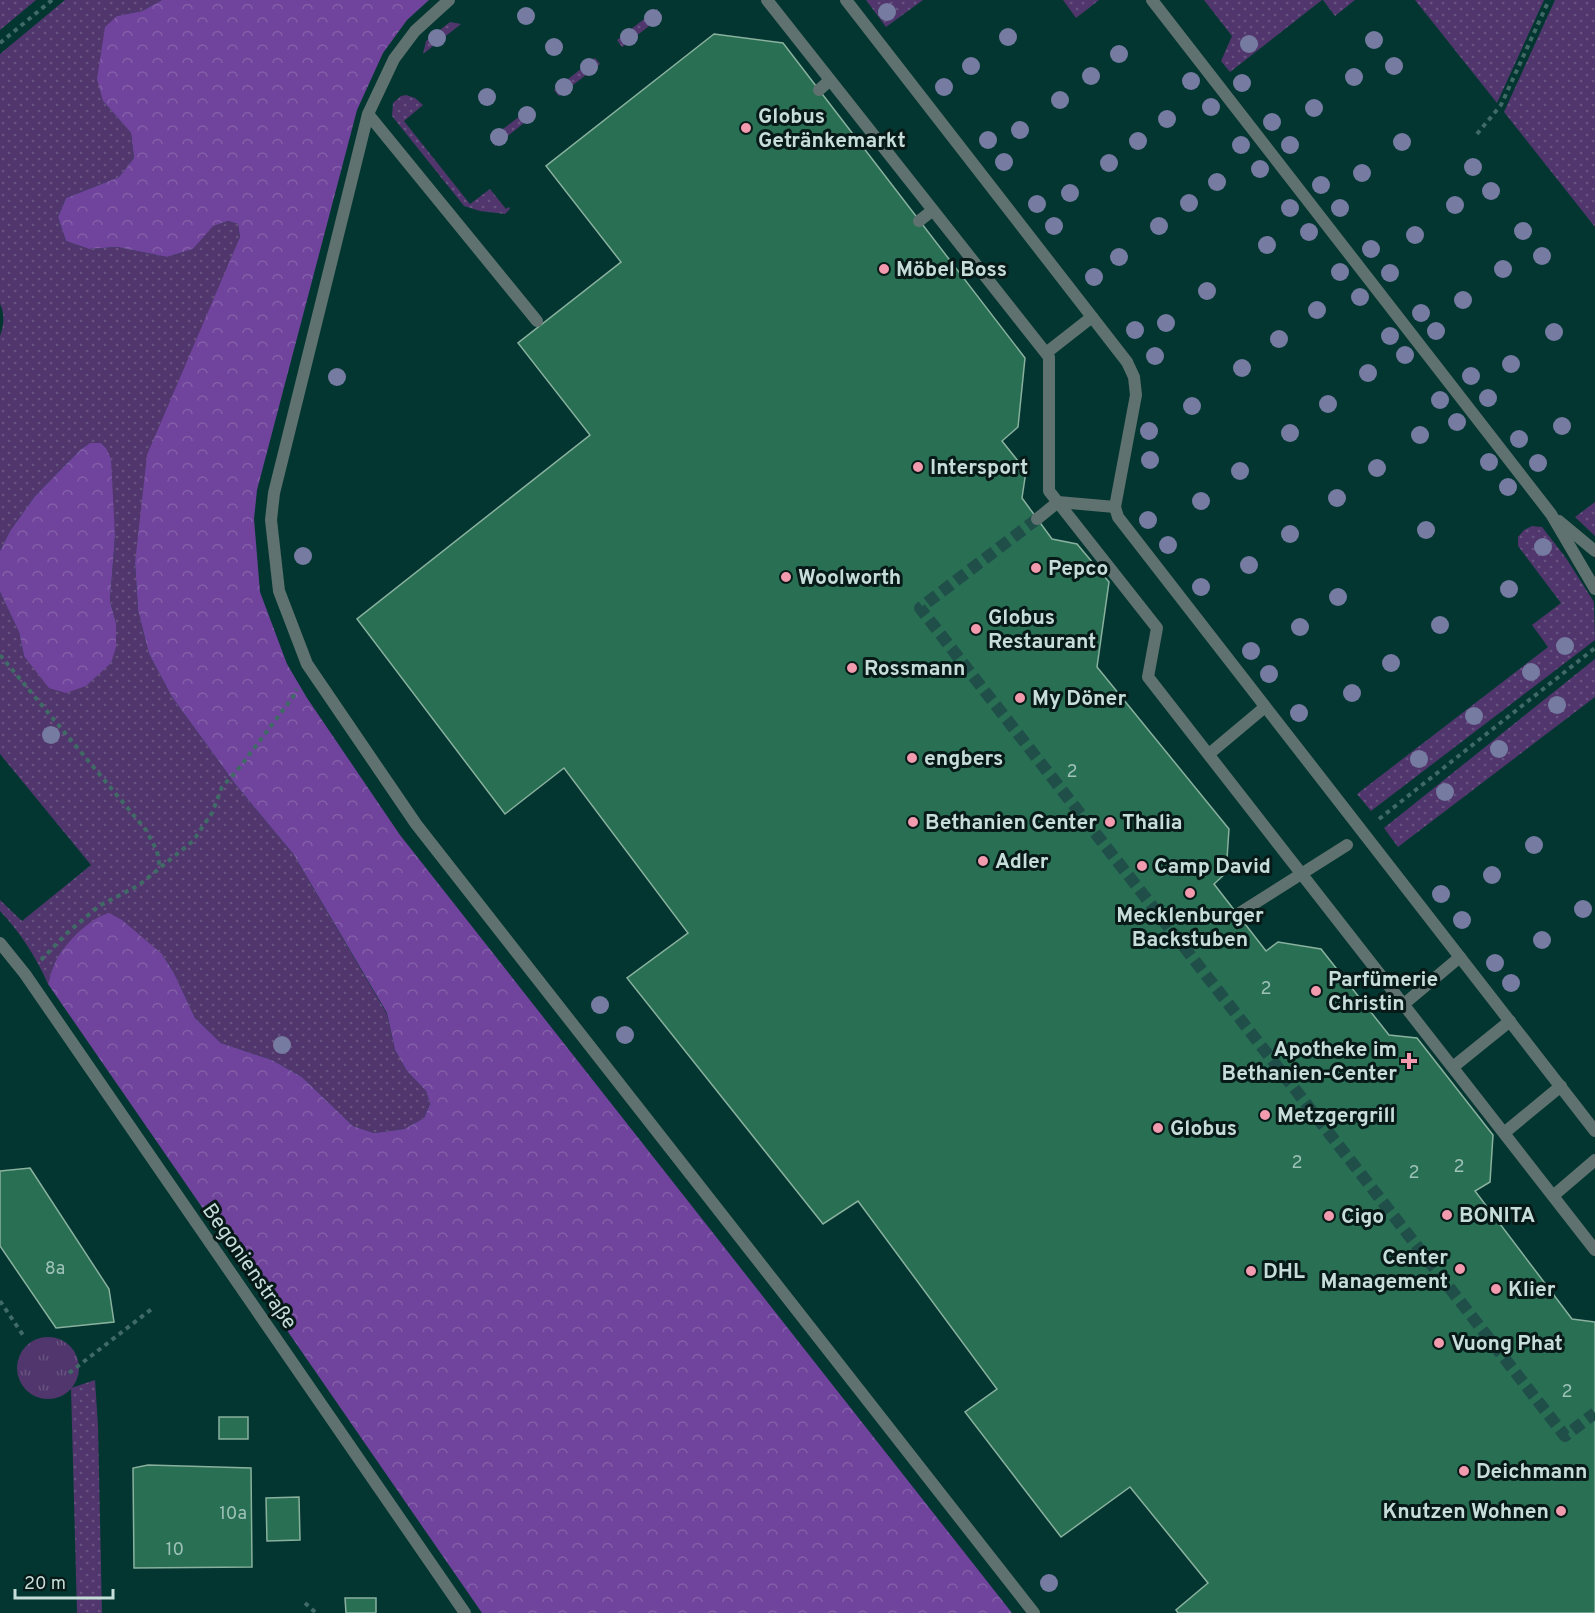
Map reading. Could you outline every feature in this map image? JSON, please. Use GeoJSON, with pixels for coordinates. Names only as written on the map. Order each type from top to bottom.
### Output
{"type":"FeatureCollection","features":[{"type":"Feature","properties":{"kind":"street"},"geometry":{"type":"LineString","coordinates":[[449,0],[415,31],[394,59],[368,114],[274,493],[271,519],[279,591],[307,664],[416,824],[1034,1613]]}},
{"type":"Feature","properties":{"kind":"street"},"geometry":{"type":"LineString","coordinates":[[767,0],[1046,353],[1048,357],[1049,491],[1157,628],[1148,677],[1595,1250]]}},
{"type":"Feature","properties":{"kind":"street"},"geometry":{"type":"LineString","coordinates":[[846,0],[1127,362],[1134,376],[1136,395],[1115,507],[1118,517],[1595,1131]]}},
{"type":"Feature","properties":{"kind":"street"},"geometry":{"type":"LineString","coordinates":[[1152,0],[1551,514],[1595,589]]}},
{"type":"Feature","properties":{"kind":"street"},"geometry":{"type":"LineString","coordinates":[[819,90],[830,80]]}},
{"type":"Feature","properties":{"kind":"street"},"geometry":{"type":"LineString","coordinates":[[368,114],[537,321]]}},
{"type":"Feature","properties":{"kind":"street"},"geometry":{"type":"LineString","coordinates":[[919,221],[933,210]]}},
{"type":"Feature","properties":{"kind":"street"},"geometry":{"type":"LineString","coordinates":[[1046,353],[1092,317]]}},
{"type":"Feature","properties":{"kind":"street"},"geometry":{"type":"LineString","coordinates":[[1037,519],[1058,502],[1115,507]]}},
{"type":"Feature","properties":{"kind":"street"},"geometry":{"type":"LineString","coordinates":[[1551,514],[1595,551]]}},
{"type":"Feature","properties":{"kind":"street"},"geometry":{"type":"LineString","coordinates":[[1209,754],[1265,706]]}},
{"type":"Feature","properties":{"kind":"street"},"geometry":{"type":"LineString","coordinates":[[1238,914],[1347,845]]}},
{"type":"Feature","properties":{"kind":"street","name":"Begonienstraße"},"geometry":{"type":"LineString","coordinates":[[0,943],[25,975],[465,1613]]}},
{"type":"Feature","properties":{"kind":"street"},"geometry":{"type":"LineString","coordinates":[[1404,1004],[1460,957]]}},
{"type":"Feature","properties":{"kind":"street"},"geometry":{"type":"LineString","coordinates":[[1453,1067],[1510,1022]]}},
{"type":"Feature","properties":{"kind":"street"},"geometry":{"type":"LineString","coordinates":[[1504,1133],[1561,1086]]}},
{"type":"Feature","properties":{"kind":"street"},"geometry":{"type":"LineString","coordinates":[[1553,1196],[1595,1160]]}},
{"type":"Feature","properties":{"kind":"path"},"geometry":{"type":"LineString","coordinates":[[0,43],[52,0]]}},
{"type":"Feature","properties":{"kind":"path"},"geometry":{"type":"LineString","coordinates":[[1477,134],[1501,105],[1550,0]]}},
{"type":"Feature","properties":{"kind":"path"},"geometry":{"type":"LineString","coordinates":[[1363,832],[1595,648]]}},
{"type":"Feature","properties":{"kind":"path"},"geometry":{"type":"LineString","coordinates":[[0,655],[146,830],[157,851],[160,868]]}},
{"type":"Feature","properties":{"kind":"path"},"geometry":{"type":"LineString","coordinates":[[25,975],[67,933],[99,906],[140,885],[193,841],[212,813],[222,787],[293,697],[307,664]]}},
{"type":"Feature","properties":{"kind":"path"},"geometry":{"type":"LineString","coordinates":[[0,1301],[26,1338]]}},
{"type":"Feature","properties":{"kind":"path"},"geometry":{"type":"LineString","coordinates":[[69,1373],[153,1308]]}},
{"type":"Feature","properties":{"kind":"path"},"geometry":{"type":"LineString","coordinates":[[305,1603],[316,1613]]}},
{"type":"Feature","properties":{"kind":"green space"},"geometry":{"type":"Polygon","coordinates":[[[0,0],[36,0],[0,30],[0,0]]]}},
{"type":"Feature","properties":{"kind":"green space"},"geometry":{"type":"Polygon","coordinates":[[[65,0],[162,0],[142,11],[117,16],[103,101],[131,133],[134,158],[119,177],[66,198],[58,217],[66,241],[89,249],[117,247],[167,257],[193,249],[212,226],[228,221],[238,224],[240,237],[135,563],[138,610],[149,654],[172,697],[236,785],[294,855],[387,1014],[395,1050],[407,1071],[426,1091],[430,1104],[424,1118],[404,1129],[374,1133],[353,1126],[302,1077],[272,1060],[221,1043],[195,1018],[174,973],[162,954],[54,964],[48,984],[27,945],[0,911],[0,900],[22,921],[91,865],[0,754],[0,592],[19,632],[24,656],[116,623],[110,601],[115,536],[106,448],[101,443],[90,443],[81,449],[35,496],[10,531],[0,551],[0,336],[3,312],[0,304],[0,54],[65,0]]]}},
{"type":"Feature","properties":{"kind":"green space"},"geometry":{"type":"Polygon","coordinates":[[[162,0],[429,0],[407,20],[383,53],[357,110],[257,490],[254,519],[260,592],[287,664],[307,698],[400,835],[1012,1613],[482,1613],[48,984],[54,965],[70,942],[93,921],[109,913],[122,920],[162,954],[174,973],[195,1018],[221,1043],[272,1060],[302,1077],[353,1126],[374,1133],[404,1129],[424,1118],[430,1104],[426,1091],[407,1071],[395,1050],[387,1013],[294,855],[236,785],[172,697],[149,654],[138,610],[135,563],[147,455],[240,237],[238,224],[228,221],[213,226],[193,249],[167,257],[117,247],[89,249],[66,241],[58,217],[66,198],[119,177],[134,158],[131,133],[103,101],[97,79],[105,27],[117,16],[142,11],[162,0]]]}},
{"type":"Feature","properties":{"kind":"green space"},"geometry":{"type":"Polygon","coordinates":[[[866,0],[923,0],[886,27],[866,0]]]}},
{"type":"Feature","properties":{"kind":"green space"},"geometry":{"type":"Polygon","coordinates":[[[1063,0],[1099,0],[1076,18],[1063,0]]]}},
{"type":"Feature","properties":{"kind":"green space"},"geometry":{"type":"Polygon","coordinates":[[[1204,0],[1322,0],[1230,72],[1221,61],[1232,36],[1204,0]]]}},
{"type":"Feature","properties":{"kind":"green space"},"geometry":{"type":"Polygon","coordinates":[[[1323,0],[1355,0],[1335,16],[1323,0]]]}},
{"type":"Feature","properties":{"kind":"green space"},"geometry":{"type":"Polygon","coordinates":[[[1415,0],[1544,0],[1497,103],[1415,0]]]}},
{"type":"Feature","properties":{"kind":"green space"},"geometry":{"type":"Polygon","coordinates":[[[1555,0],[1595,0],[1595,227],[1504,112],[1555,0]]]}},
{"type":"Feature","properties":{"kind":"green space"},"geometry":{"type":"Polygon","coordinates":[[[657,9],[662,16],[622,47],[617,40],[657,9]]]}},
{"type":"Feature","properties":{"kind":"green space"},"geometry":{"type":"Polygon","coordinates":[[[450,22],[461,24],[423,54],[426,41],[450,22]]]}},
{"type":"Feature","properties":{"kind":"green space"},"geometry":{"type":"Polygon","coordinates":[[[595,58],[600,64],[559,96],[554,90],[595,58]]]}},
{"type":"Feature","properties":{"kind":"green space"},"geometry":{"type":"Polygon","coordinates":[[[406,95],[415,98],[423,105],[404,121],[470,204],[490,189],[506,209],[509,207],[510,209],[505,214],[480,211],[464,206],[392,116],[393,103],[406,95]]]}},
{"type":"Feature","properties":{"kind":"green space"},"geometry":{"type":"Polygon","coordinates":[[[529,109],[534,115],[495,146],[490,139],[529,109]]]}},
{"type":"Feature","properties":{"kind":"green space"},"geometry":{"type":"Polygon","coordinates":[[[90,443],[101,443],[111,459],[115,536],[110,601],[116,623],[116,647],[111,663],[86,686],[66,693],[49,688],[24,656],[19,632],[0,592],[0,551],[10,531],[35,496],[81,449],[90,443]]]}},
{"type":"Feature","properties":{"kind":"green space"},"geometry":{"type":"Polygon","coordinates":[[[1595,502],[1595,536],[1575,517],[1595,502]]]}},
{"type":"Feature","properties":{"kind":"green space"},"geometry":{"type":"Polygon","coordinates":[[[1532,526],[1542,527],[1566,558],[1594,602],[1595,640],[1371,811],[1357,794],[1548,647],[1532,625],[1561,603],[1518,546],[1518,537],[1532,526]]]}},
{"type":"Feature","properties":{"kind":"green space"},"geometry":{"type":"Polygon","coordinates":[[[1595,659],[1595,697],[1398,847],[1384,828],[1595,659]]]}},
{"type":"Feature","properties":{"kind":"green space"},"geometry":{"type":"Polygon","coordinates":[[[48,1337],[65,1342],[70,1346],[74,1351],[79,1368],[74,1385],[70,1390],[65,1394],[48,1399],[31,1394],[26,1390],[22,1385],[17,1368],[22,1351],[26,1346],[31,1342],[48,1337]]]}},
{"type":"Feature","properties":{"kind":"green space"},"geometry":{"type":"Polygon","coordinates":[[[95,1380],[102,1613],[77,1613],[71,1388],[95,1380]]]}},
{"type":"Feature","properties":{"kind":"building","name":"Bethanien Center"},"geometry":{"type":"Polygon","coordinates":[[[714,34],[783,43],[1025,358],[1018,427],[1002,441],[1026,471],[1022,498],[1052,539],[1077,544],[1109,582],[1097,667],[1229,829],[1226,873],[1214,884],[1266,951],[1278,942],[1321,949],[1389,1035],[1417,1038],[1493,1135],[1490,1182],[1475,1191],[1572,1319],[1595,1322],[1595,1613],[1178,1613],[1176,1610],[1208,1583],[1130,1487],[1061,1537],[965,1412],[997,1389],[858,1201],[823,1224],[627,978],[688,933],[564,768],[505,814],[357,619],[590,435],[518,343],[621,262],[546,166],[714,34]]]}},
{"type":"Feature","properties":{"kind":"building"},"geometry":{"type":"Polygon","coordinates":[[[30,1168],[109,1289],[114,1322],[56,1328],[0,1246],[0,1171],[30,1168]]]}},
{"type":"Feature","properties":{"kind":"building"},"geometry":{"type":"Polygon","coordinates":[[[219,1417],[248,1417],[248,1439],[219,1439],[219,1417]]]}},
{"type":"Feature","properties":{"kind":"building"},"geometry":{"type":"Polygon","coordinates":[[[148,1465],[251,1468],[252,1567],[134,1568],[133,1468],[148,1465]]]}},
{"type":"Feature","properties":{"kind":"building"},"geometry":{"type":"Polygon","coordinates":[[[299,1497],[300,1540],[267,1541],[266,1498],[299,1497]]]}},
{"type":"Feature","properties":{"kind":"building"},"geometry":{"type":"Polygon","coordinates":[[[345,1598],[376,1598],[376,1613],[346,1613],[345,1598]]]}},
{"type":"Feature","properties":{"kind":"tunnel"},"geometry":{"type":"LineString","coordinates":[[1037,519],[920,608],[1565,1436],[1595,1413]]}},
{"type":"Feature","properties":{"kind":"place","name":"Globus Getränkemarkt"},"geometry":{"type":"Point","coordinates":[746,128]}},
{"type":"Feature","properties":{"kind":"place","name":"Möbel Boss"},"geometry":{"type":"Point","coordinates":[884,269]}},
{"type":"Feature","properties":{"kind":"place","name":"Intersport"},"geometry":{"type":"Point","coordinates":[918,467]}},
{"type":"Feature","properties":{"kind":"place","name":"Pepco"},"geometry":{"type":"Point","coordinates":[1036,568]}},
{"type":"Feature","properties":{"kind":"place","name":"Woolworth"},"geometry":{"type":"Point","coordinates":[786,577]}},
{"type":"Feature","properties":{"kind":"place","name":"Globus Restaurant"},"geometry":{"type":"Point","coordinates":[976,629]}},
{"type":"Feature","properties":{"kind":"place","name":"Rossmann"},"geometry":{"type":"Point","coordinates":[852,668]}},
{"type":"Feature","properties":{"kind":"place","name":"My Döner"},"geometry":{"type":"Point","coordinates":[1020,698]}},
{"type":"Feature","properties":{"kind":"place","name":"engbers"},"geometry":{"type":"Point","coordinates":[912,758]}},
{"type":"Feature","properties":{"kind":"place","name":"Bethanien Center"},"geometry":{"type":"Point","coordinates":[913,822]}},
{"type":"Feature","properties":{"kind":"place","name":"Thalia"},"geometry":{"type":"Point","coordinates":[1110,822]}},
{"type":"Feature","properties":{"kind":"place","name":"Adler"},"geometry":{"type":"Point","coordinates":[983,861]}},
{"type":"Feature","properties":{"kind":"place","name":"Camp David"},"geometry":{"type":"Point","coordinates":[1142,866]}},
{"type":"Feature","properties":{"kind":"place","name":"Mecklenburger Backstuben"},"geometry":{"type":"Point","coordinates":[1190,893]}},
{"type":"Feature","properties":{"kind":"place","name":"Parfümerie Christin"},"geometry":{"type":"Point","coordinates":[1316,991]}},
{"type":"Feature","properties":{"kind":"place","name":"Apotheke im Bethanien-Center"},"geometry":{"type":"Point","coordinates":[1409,1061]}},
{"type":"Feature","properties":{"kind":"place","name":"Metzgergrill"},"geometry":{"type":"Point","coordinates":[1265,1115]}},
{"type":"Feature","properties":{"kind":"place","name":"Globus"},"geometry":{"type":"Point","coordinates":[1158,1128]}},
{"type":"Feature","properties":{"kind":"place","name":"BONITA"},"geometry":{"type":"Point","coordinates":[1447,1215]}},
{"type":"Feature","properties":{"kind":"place","name":"Cigo"},"geometry":{"type":"Point","coordinates":[1329,1216]}},
{"type":"Feature","properties":{"kind":"place","name":"Center Management"},"geometry":{"type":"Point","coordinates":[1460,1269]}},
{"type":"Feature","properties":{"kind":"place","name":"DHL"},"geometry":{"type":"Point","coordinates":[1251,1271]}},
{"type":"Feature","properties":{"kind":"place","name":"Klier"},"geometry":{"type":"Point","coordinates":[1496,1289]}},
{"type":"Feature","properties":{"kind":"place","name":"Vuong Phat"},"geometry":{"type":"Point","coordinates":[1439,1343]}},
{"type":"Feature","properties":{"kind":"place","name":"Deichmann"},"geometry":{"type":"Point","coordinates":[1464,1471]}},
{"type":"Feature","properties":{"kind":"place","name":"Knutzen Wohnen"},"geometry":{"type":"Point","coordinates":[1561,1511]}}]}
